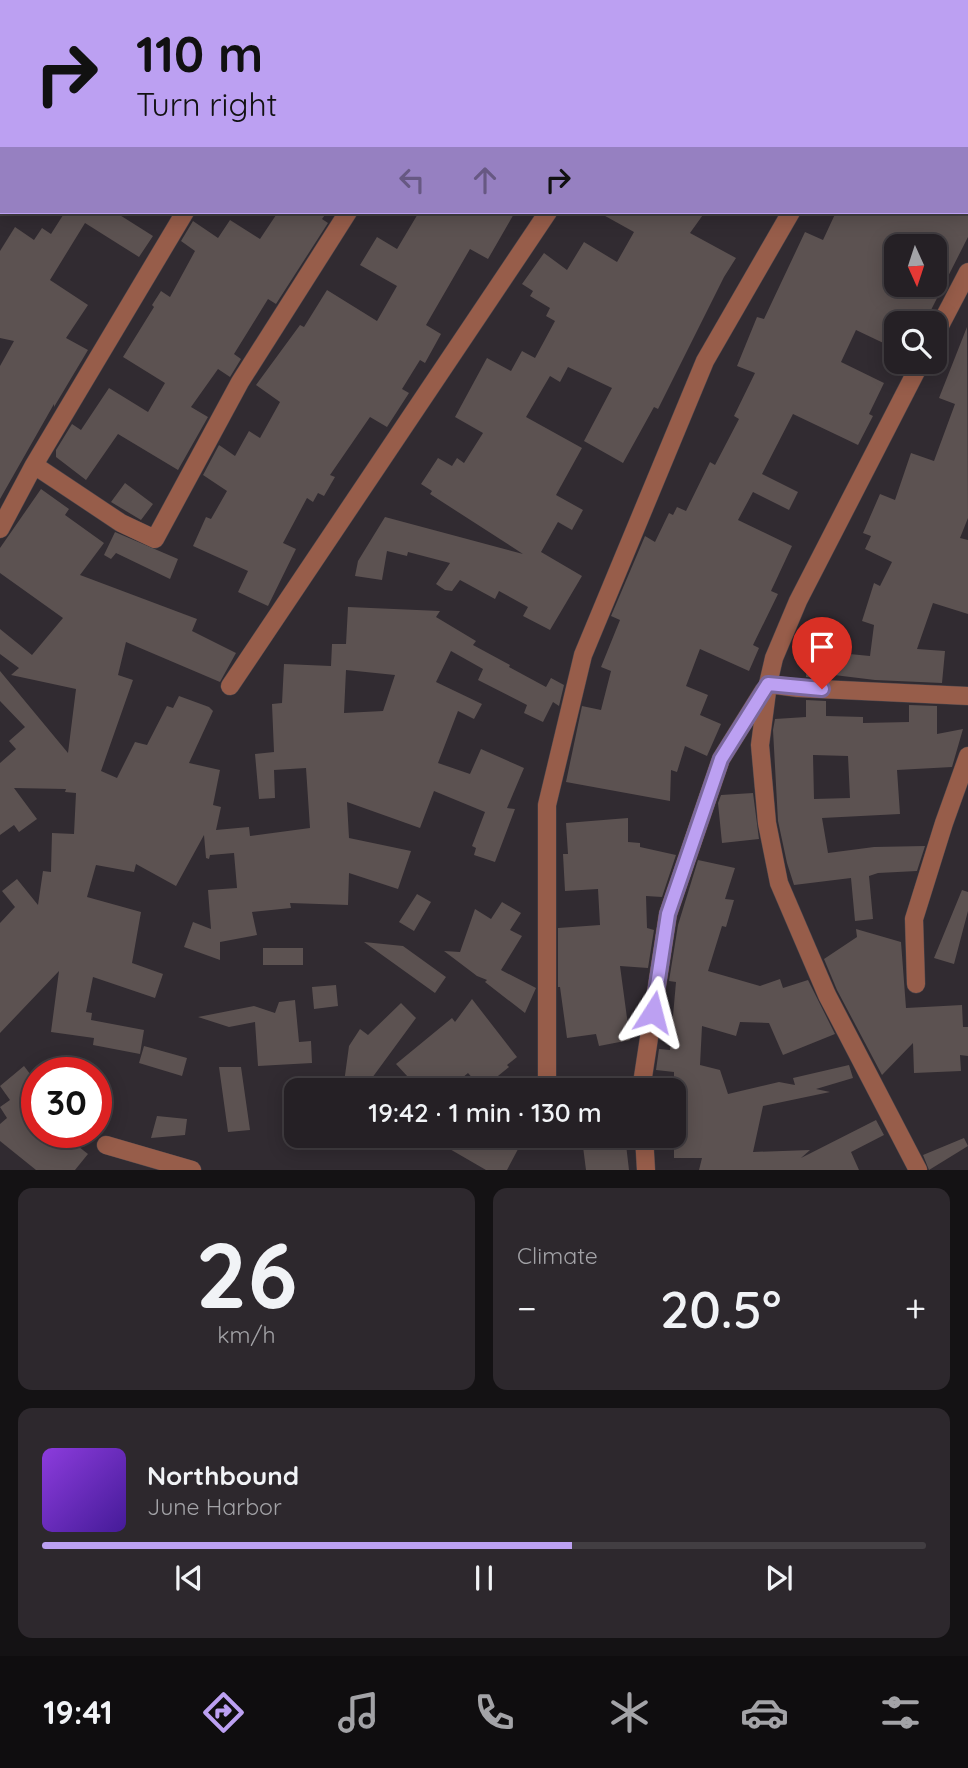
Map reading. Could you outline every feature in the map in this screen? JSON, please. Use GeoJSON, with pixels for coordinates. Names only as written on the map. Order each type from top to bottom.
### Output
{"type":"FeatureCollection","features":[{"type":"Feature","properties":{"kind":"street"},"geometry":{"type":"LineString","coordinates":[[0,529],[34,465],[184,214]]}},
{"type":"Feature","properties":{"kind":"street"},"geometry":{"type":"LineString","coordinates":[[34,465],[121,523],[155,539],[240,382],[347,214]]}},
{"type":"Feature","properties":{"kind":"street"},"geometry":{"type":"LineString","coordinates":[[230,686],[547,214]]}},
{"type":"Feature","properties":{"kind":"street"},"geometry":{"type":"LineString","coordinates":[[547,1078],[547,806],[583,655],[705,361],[790,214]]}},
{"type":"Feature","properties":{"kind":"street"},"geometry":{"type":"LineString","coordinates":[[947,312],[968,272]]}},
{"type":"Feature","properties":{"kind":"street"},"geometry":{"type":"LineString","coordinates":[[915,374],[797,601],[774,658],[761,745],[767,823],[779,883],[827,995],[918,1170]]}},
{"type":"Feature","properties":{"kind":"street"},"geometry":{"type":"LineString","coordinates":[[768,684],[798,688],[968,696]]}},
{"type":"Feature","properties":{"kind":"street"},"geometry":{"type":"LineString","coordinates":[[643,1078],[668,914],[721,759],[768,684]]}},
{"type":"Feature","properties":{"kind":"street"},"geometry":{"type":"LineString","coordinates":[[916,984],[915,919],[944,823],[968,756]]}},
{"type":"Feature","properties":{"kind":"street"},"geometry":{"type":"LineString","coordinates":[[112,1147],[192,1170]]}},
{"type":"Feature","properties":{"kind":"street"},"geometry":{"type":"LineString","coordinates":[[645,1148],[646,1170]]}},
{"type":"Feature","properties":{"kind":"building"},"geometry":{"type":"Polygon","coordinates":[[[64,214],[118,214],[153,236],[139,257],[85,223],[50,280],[88,305],[66,338],[88,350],[0,499],[0,366],[14,341],[0,338],[0,251],[15,227],[34,240],[42,228],[51,234],[64,214]]]}},
{"type":"Feature","properties":{"kind":"building"},"geometry":{"type":"Polygon","coordinates":[[[277,214],[326,214],[322,219],[328,223],[276,304],[268,299],[234,354],[241,359],[230,377],[218,369],[191,407],[208,417],[178,470],[118,434],[86,480],[56,457],[56,450],[72,424],[81,430],[109,388],[148,412],[165,383],[123,357],[161,291],[170,297],[195,251],[181,241],[193,221],[218,238],[230,220],[260,239],[277,214]]]}},
{"type":"Feature","properties":{"kind":"building"},"geometry":{"type":"Polygon","coordinates":[[[418,214],[514,214],[488,259],[470,249],[426,325],[441,334],[425,363],[420,360],[402,389],[409,393],[387,427],[370,417],[330,475],[335,477],[324,496],[318,493],[313,502],[307,498],[283,543],[296,549],[268,606],[238,592],[248,571],[193,546],[206,517],[211,519],[227,491],[203,475],[219,445],[235,456],[249,431],[260,438],[280,402],[256,385],[300,325],[304,327],[327,290],[377,321],[397,286],[360,265],[377,237],[397,249],[418,214]]]}},
{"type":"Feature","properties":{"kind":"building"},"geometry":{"type":"Polygon","coordinates":[[[602,214],[704,214],[690,233],[736,258],[658,409],[654,407],[623,463],[584,441],[612,388],[568,367],[560,382],[550,376],[526,417],[582,448],[556,495],[583,510],[572,530],[558,522],[541,552],[582,576],[550,630],[523,616],[528,607],[499,591],[495,599],[460,580],[452,591],[436,584],[450,563],[408,552],[407,556],[387,551],[382,580],[355,576],[358,561],[385,517],[523,554],[430,494],[432,491],[421,484],[438,458],[452,466],[457,458],[464,463],[483,433],[455,417],[487,358],[511,371],[522,351],[535,358],[555,321],[546,316],[550,308],[530,296],[533,291],[522,284],[544,253],[567,270],[584,242],[617,262],[634,232],[602,214]]]}},
{"type":"Feature","properties":{"kind":"building"},"geometry":{"type":"Polygon","coordinates":[[[835,214],[968,214],[968,237],[947,278],[947,234],[884,234],[884,298],[937,298],[931,311],[884,311],[884,343],[856,330],[841,362],[884,383],[869,414],[873,416],[858,445],[793,414],[762,474],[798,492],[789,510],[753,492],[738,520],[792,546],[771,591],[778,594],[753,645],[759,648],[749,671],[700,649],[686,686],[708,695],[700,715],[721,724],[707,756],[685,746],[677,772],[671,770],[670,801],[566,782],[582,706],[601,710],[611,671],[601,667],[620,620],[611,616],[645,536],[655,542],[669,513],[673,515],[677,507],[686,511],[710,462],[715,465],[739,419],[734,416],[755,373],[737,366],[757,317],[764,319],[805,232],[823,240],[835,214]]]}},
{"type":"Feature","properties":{"kind":"building"},"geometry":{"type":"Polygon","coordinates":[[[967,327],[968,518],[960,538],[968,540],[968,614],[933,603],[917,649],[945,651],[942,683],[875,680],[826,674],[826,678],[806,677],[808,650],[870,656],[874,625],[862,621],[874,583],[880,586],[892,562],[865,549],[871,536],[863,533],[880,494],[895,500],[911,453],[934,461],[955,404],[939,398],[967,327]]]}},
{"type":"Feature","properties":{"kind":"building"},"geometry":{"type":"Polygon","coordinates":[[[125,483],[153,504],[141,520],[111,502],[125,483]]]}},
{"type":"Feature","properties":{"kind":"building"},"geometry":{"type":"Polygon","coordinates":[[[41,489],[69,509],[65,515],[104,543],[80,575],[197,619],[192,631],[236,653],[220,682],[126,642],[118,675],[133,680],[101,771],[117,778],[135,742],[147,745],[167,706],[173,708],[179,696],[209,707],[213,711],[189,763],[220,770],[213,805],[221,807],[216,830],[249,827],[250,836],[310,828],[306,768],[274,770],[275,798],[259,799],[255,754],[274,752],[272,704],[282,703],[284,664],[331,666],[332,644],[346,644],[348,607],[440,611],[436,617],[476,641],[473,645],[510,665],[509,667],[546,687],[551,678],[564,685],[559,706],[553,702],[543,722],[524,713],[527,705],[478,680],[483,669],[451,651],[436,682],[482,704],[474,719],[458,711],[438,763],[470,774],[481,749],[524,768],[507,808],[515,809],[495,862],[474,855],[476,848],[472,846],[485,812],[434,791],[420,828],[347,802],[349,838],[411,851],[398,889],[349,873],[348,905],[290,903],[291,908],[252,912],[257,935],[220,942],[220,960],[184,947],[193,922],[211,929],[208,890],[237,888],[234,853],[210,855],[209,859],[206,858],[204,835],[176,886],[136,864],[134,872],[96,865],[87,897],[141,912],[132,963],[163,974],[155,998],[93,977],[86,1012],[92,1013],[91,1020],[144,1030],[140,1054],[93,1045],[94,1038],[51,1032],[59,971],[0,1033],[0,923],[15,907],[2,891],[17,879],[38,905],[43,871],[51,872],[52,833],[74,834],[76,793],[65,792],[66,789],[14,788],[37,819],[19,832],[14,825],[0,835],[0,763],[16,749],[9,741],[25,727],[0,701],[0,671],[68,753],[76,689],[11,675],[19,668],[0,654],[0,629],[32,655],[63,618],[0,573],[0,548],[41,489]],[[346,670],[344,713],[383,711],[395,675],[346,670]]]}},
{"type":"Feature","properties":{"kind":"building"},"geometry":{"type":"Polygon","coordinates":[[[115,532],[178,559],[170,579],[116,553],[111,559],[104,555],[115,532]]]}},
{"type":"Feature","properties":{"kind":"building"},"geometry":{"type":"Polygon","coordinates":[[[806,700],[826,701],[826,716],[863,717],[863,723],[909,722],[909,705],[937,706],[937,734],[963,729],[952,767],[897,770],[900,814],[822,818],[828,853],[874,847],[925,846],[917,871],[869,876],[873,919],[855,921],[851,878],[794,885],[778,821],[773,730],[775,719],[806,717],[806,700]],[[813,755],[814,799],[850,798],[848,756],[813,755]]]}},
{"type":"Feature","properties":{"kind":"building"},"geometry":{"type":"Polygon","coordinates":[[[753,793],[759,839],[722,843],[718,803],[721,795],[753,793]]]}},
{"type":"Feature","properties":{"kind":"building"},"geometry":{"type":"Polygon","coordinates":[[[628,818],[628,842],[640,843],[640,847],[676,855],[662,897],[646,896],[647,928],[654,930],[648,968],[620,966],[630,1040],[599,1046],[596,1034],[567,1038],[558,987],[558,928],[600,925],[598,889],[565,891],[563,854],[568,854],[566,823],[628,818]]]}},
{"type":"Feature","properties":{"kind":"building"},"geometry":{"type":"Polygon","coordinates":[[[698,860],[735,868],[725,899],[734,900],[726,927],[722,926],[708,971],[760,986],[780,979],[783,988],[808,980],[835,1034],[783,1055],[769,1023],[740,1022],[736,1036],[702,1026],[700,1065],[720,1070],[728,1094],[779,1082],[795,1085],[793,1078],[849,1065],[853,1078],[816,1089],[830,1092],[763,1106],[753,1152],[810,1150],[801,1158],[876,1120],[884,1135],[851,1152],[859,1170],[699,1170],[702,1158],[674,1158],[674,1148],[686,1148],[686,1078],[674,1078],[674,1072],[656,1070],[659,1049],[670,1050],[676,982],[669,981],[678,925],[698,860]]]}},
{"type":"Feature","properties":{"kind":"building"},"geometry":{"type":"Polygon","coordinates":[[[962,890],[968,892],[968,911],[954,964],[934,958],[962,890]]]}},
{"type":"Feature","properties":{"kind":"building"},"geometry":{"type":"Polygon","coordinates":[[[417,894],[431,902],[414,931],[399,922],[417,894]]]}},
{"type":"Feature","properties":{"kind":"building"},"geometry":{"type":"Polygon","coordinates":[[[502,902],[521,913],[510,930],[522,936],[501,970],[536,988],[525,1013],[485,982],[487,980],[477,976],[444,951],[460,952],[475,909],[491,919],[502,902]]]}},
{"type":"Feature","properties":{"kind":"building"},"geometry":{"type":"Polygon","coordinates":[[[856,929],[901,942],[906,1008],[962,1005],[963,1027],[968,1027],[968,1056],[960,1055],[961,1071],[914,1073],[913,1043],[882,1075],[837,990],[824,959],[857,937],[856,929]]]}},
{"type":"Feature","properties":{"kind":"building"},"geometry":{"type":"Polygon","coordinates":[[[364,942],[403,946],[446,977],[435,993],[364,942]]]}},
{"type":"Feature","properties":{"kind":"building"},"geometry":{"type":"Polygon","coordinates":[[[263,948],[303,948],[303,965],[263,965],[263,948]]]}},
{"type":"Feature","properties":{"kind":"building"},"geometry":{"type":"Polygon","coordinates":[[[336,985],[338,1006],[314,1009],[312,987],[336,985]]]}},
{"type":"Feature","properties":{"kind":"building"},"geometry":{"type":"Polygon","coordinates":[[[472,999],[517,1057],[496,1078],[472,1078],[468,1073],[462,1078],[409,1078],[396,1064],[452,1018],[455,1022],[472,999]]]}},
{"type":"Feature","properties":{"kind":"building"},"geometry":{"type":"Polygon","coordinates":[[[295,1000],[299,1042],[311,1041],[312,1063],[258,1066],[255,1022],[229,1027],[198,1017],[254,1006],[275,1013],[279,1002],[295,1000]]]}},
{"type":"Feature","properties":{"kind":"building"},"geometry":{"type":"Polygon","coordinates":[[[401,1003],[416,1018],[372,1078],[345,1078],[349,1046],[360,1029],[368,1035],[401,1003]]]}},
{"type":"Feature","properties":{"kind":"building"},"geometry":{"type":"Polygon","coordinates":[[[144,1046],[187,1058],[182,1076],[139,1063],[144,1046]]]}},
{"type":"Feature","properties":{"kind":"building"},"geometry":{"type":"Polygon","coordinates":[[[219,1067],[241,1067],[250,1130],[228,1132],[219,1067]]]}},
{"type":"Feature","properties":{"kind":"building"},"geometry":{"type":"Polygon","coordinates":[[[21,1068],[21,1148],[80,1148],[88,1154],[75,1170],[36,1170],[0,1141],[0,1124],[7,1118],[0,1107],[10,1100],[0,1086],[21,1068]]]}},
{"type":"Feature","properties":{"kind":"building"},"geometry":{"type":"Polygon","coordinates":[[[157,1116],[187,1119],[185,1135],[151,1138],[157,1116]]]}},
{"type":"Feature","properties":{"kind":"building"},"geometry":{"type":"Polygon","coordinates":[[[964,1138],[968,1146],[929,1170],[923,1155],[964,1138]]]}},
{"type":"Feature","properties":{"kind":"building"},"geometry":{"type":"Polygon","coordinates":[[[448,1148],[519,1148],[507,1170],[486,1170],[448,1148]]]}},
{"type":"Feature","properties":{"kind":"building"},"geometry":{"type":"Polygon","coordinates":[[[583,1148],[626,1148],[629,1170],[586,1170],[583,1148]]]}},
{"type":"Feature","properties":{"kind":"route"},"geometry":{"type":"LineString","coordinates":[[653,1012],[668,914],[721,759],[768,684],[822,689]]}}]}
